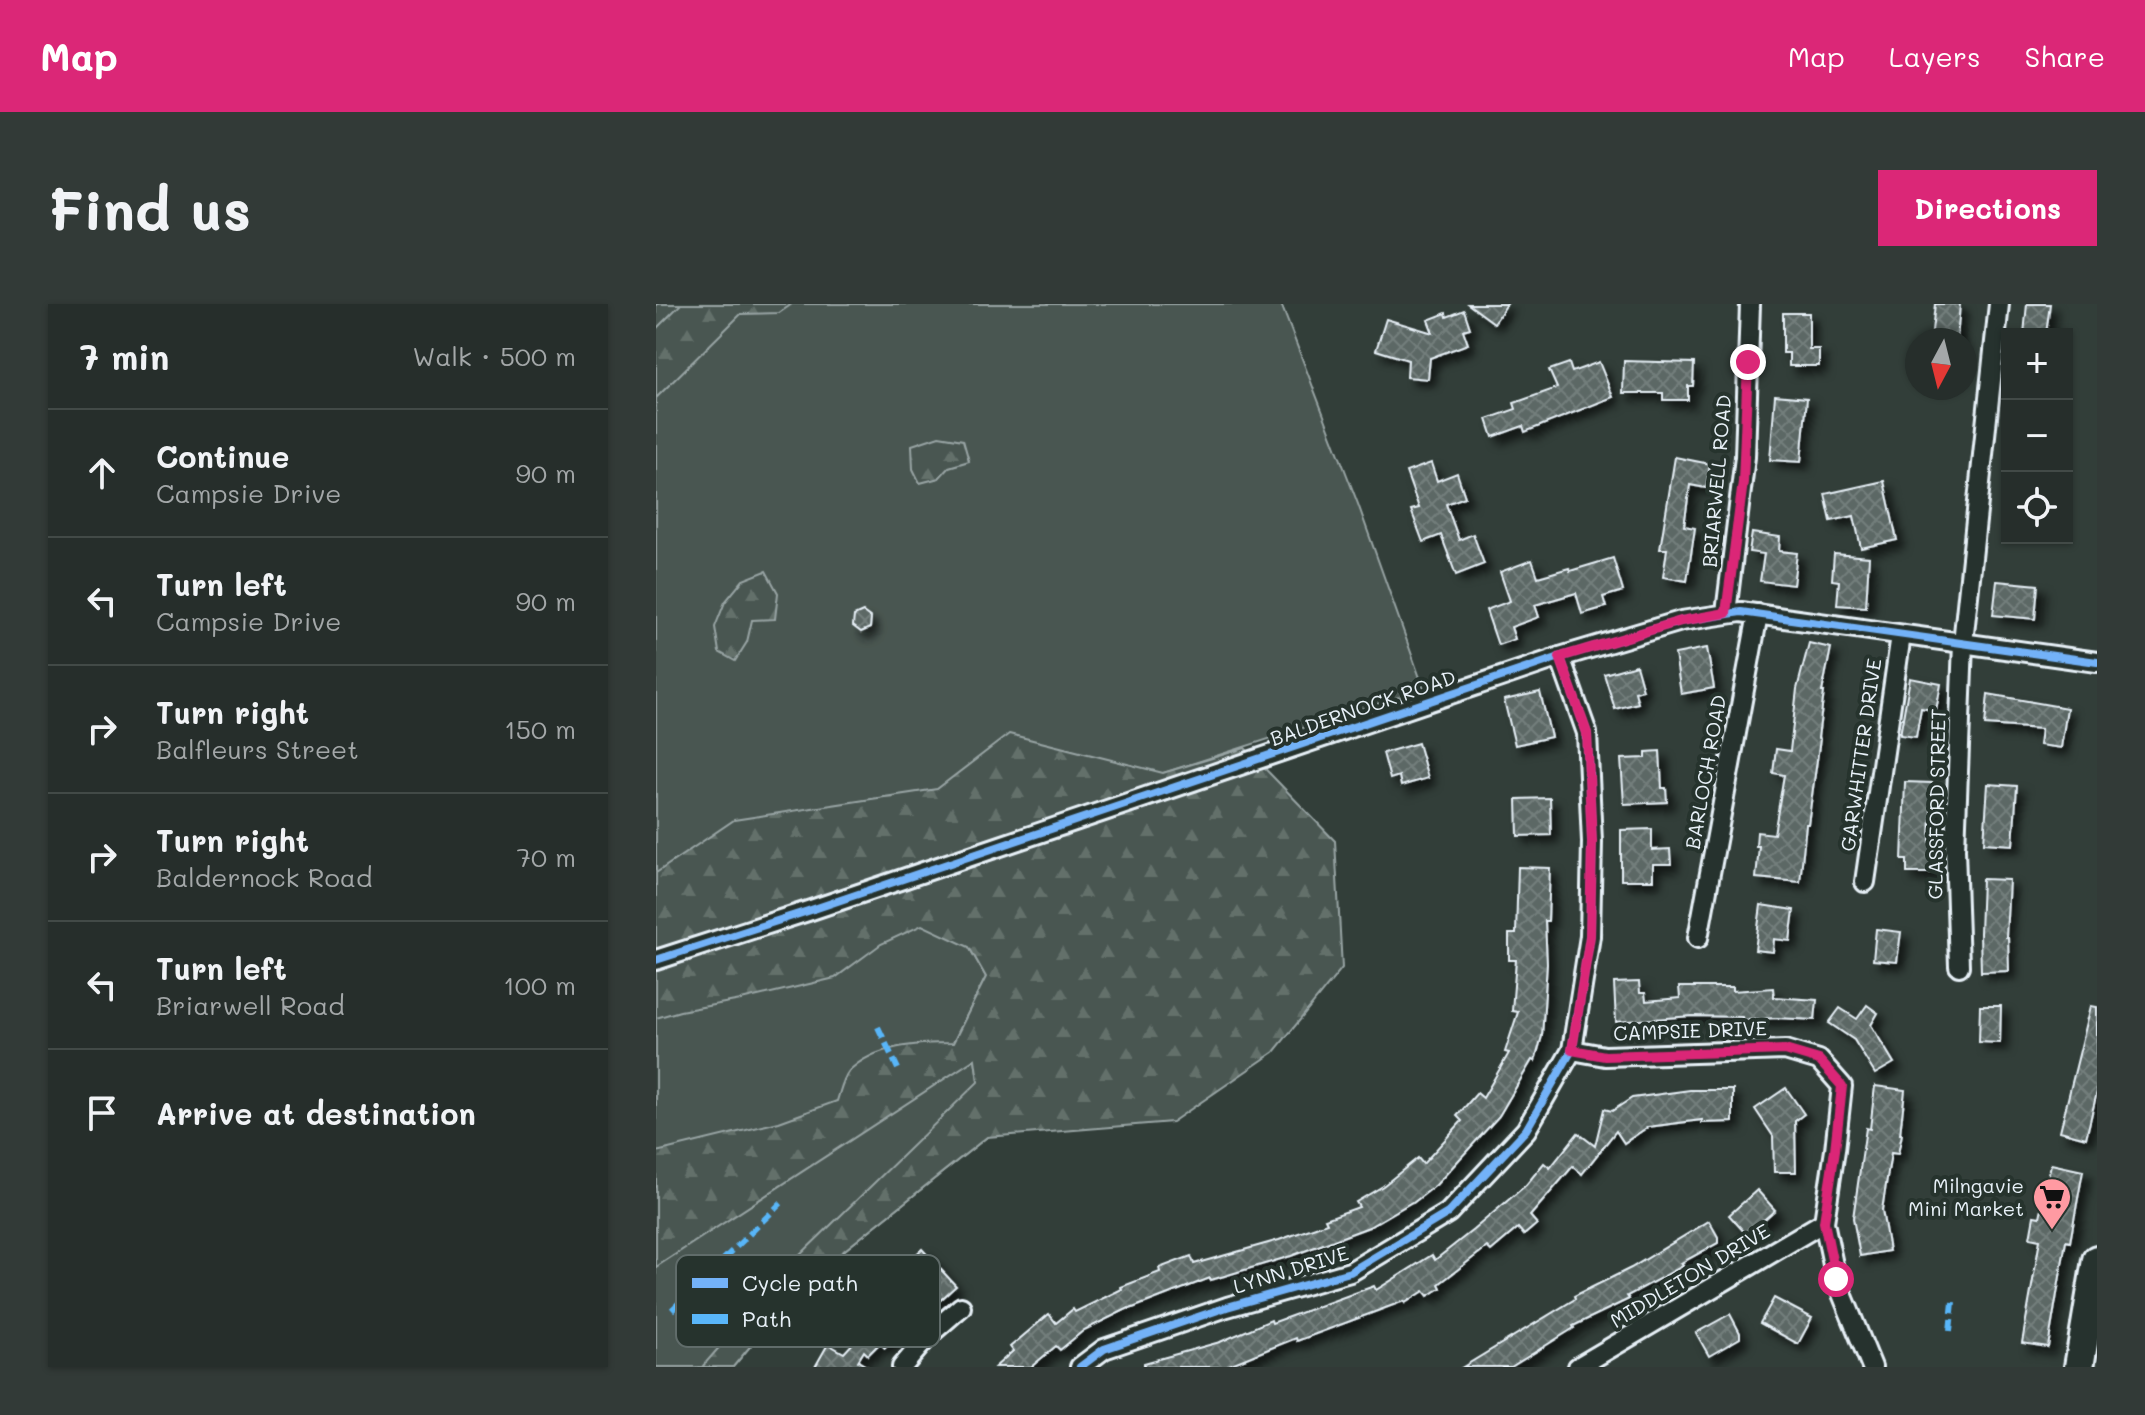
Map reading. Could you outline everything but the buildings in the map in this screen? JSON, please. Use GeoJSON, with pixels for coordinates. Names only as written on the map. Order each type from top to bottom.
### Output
{"type":"FeatureCollection","features":[{"type":"Feature","properties":{"kind":"main road"},"geometry":{"type":"LineString","coordinates":[[2079,1367],[2097,1260]]}},
{"type":"Feature","properties":{"kind":"street","name":"BRIARWELL ROAD"},"geometry":{"type":"LineString","coordinates":[[1726,613],[1745,457],[1750,304]]}},
{"type":"Feature","properties":{"kind":"street","name":"GLASSFORD STREET"},"geometry":{"type":"LineString","coordinates":[[1959,966],[1955,849],[1963,643],[1999,304]]}},
{"type":"Feature","properties":{"kind":"street","name":"BALDERNOCK ROAD"},"geometry":{"type":"LineString","coordinates":[[656,960],[1560,657],[1681,621],[1741,612],[2097,662]]}},
{"type":"Feature","properties":{"kind":"street","name":"BARLOCH ROAD"},"geometry":{"type":"LineString","coordinates":[[1698,938],[1758,614]]}},
{"type":"Feature","properties":{"kind":"street","name":"GARWHITTER DRIVE"},"geometry":{"type":"LineString","coordinates":[[1865,882],[1901,635]]}},
{"type":"Feature","properties":{"kind":"street"},"geometry":{"type":"LineString","coordinates":[[1560,657],[1587,733],[1592,842],[1590,936],[1572,1050]]}},
{"type":"Feature","properties":{"kind":"street","name":"CAMPSIE DRIVE"},"geometry":{"type":"LineString","coordinates":[[1572,1050],[1605,1056],[1785,1050],[1819,1060],[1842,1086],[1824,1222],[1836,1279],[1872,1367]]}},
{"type":"Feature","properties":{"kind":"street","name":"LYNN DRIVE"},"geometry":{"type":"LineString","coordinates":[[1080,1367],[1104,1349],[1227,1307],[1350,1272],[1448,1213],[1526,1130],[1572,1050]]}},
{"type":"Feature","properties":{"kind":"street","name":"MIDDLETON DRIVE"},"geometry":{"type":"LineString","coordinates":[[1578,1367],[1600,1362],[1824,1222]]}},
{"type":"Feature","properties":{"kind":"street"},"geometry":{"type":"LineString","coordinates":[[940,1325],[961,1307]]}},
{"type":"Feature","properties":{"kind":"street"},"geometry":{"type":"LineString","coordinates":[[902,1367],[919,1347]]}},
{"type":"Feature","properties":{"kind":"green space"},"geometry":{"type":"Polygon","coordinates":[[[656,304],[1281,304],[1358,504],[1424,689],[1129,784],[969,947],[986,977],[953,1043],[975,1059],[987,1137],[838,1255],[676,1255],[676,1347],[750,1347],[733,1367],[656,1367],[656,304]]]}},
{"type":"Feature","properties":{"kind":"green space"},"geometry":{"type":"Polygon","coordinates":[[[681,304],[792,304],[779,313],[741,314],[656,398],[656,329],[681,304]]]}},
{"type":"Feature","properties":{"kind":"green space"},"geometry":{"type":"Polygon","coordinates":[[[939,436],[963,440],[969,461],[949,467],[939,478],[920,483],[913,469],[912,445],[939,436]]]}},
{"type":"Feature","properties":{"kind":"green space"},"geometry":{"type":"Polygon","coordinates":[[[766,571],[778,593],[775,619],[752,620],[747,642],[735,661],[719,652],[715,627],[725,602],[743,580],[766,571]]]}},
{"type":"Feature","properties":{"kind":"green space"},"geometry":{"type":"Polygon","coordinates":[[[1009,734],[1163,773],[1245,748],[1335,841],[1342,968],[1274,1052],[1172,1122],[987,1137],[838,1255],[800,1255],[978,1082],[975,1059],[656,1267],[656,1152],[779,1122],[837,1101],[849,1071],[859,1062],[884,1051],[912,1045],[953,1043],[986,977],[969,947],[922,925],[881,944],[835,978],[656,1018],[656,873],[734,820],[937,789],[1009,734]]]}},
{"type":"Feature","properties":{"kind":"green space"},"geometry":{"type":"Polygon","coordinates":[[[719,1347],[750,1347],[733,1367],[702,1367],[719,1347]]]}},
{"type":"Feature","properties":{"kind":"marked path"},"geometry":{"type":"LineString","coordinates":[[878,1027],[898,1069]]}},
{"type":"Feature","properties":{"kind":"marked path"},"geometry":{"type":"LineString","coordinates":[[728,1255],[781,1203]]}},
{"type":"Feature","properties":{"kind":"marked path"},"geometry":{"type":"LineString","coordinates":[[1839,1286],[1855,1283]]}},
{"type":"Feature","properties":{"kind":"marked path"},"geometry":{"type":"LineString","coordinates":[[1950,1331],[1953,1302]]}},
{"type":"Feature","properties":{"kind":"marked path"},"geometry":{"type":"LineString","coordinates":[[672,1310],[676,1306]]}},
{"type":"Feature","properties":{"kind":"cycle path"},"geometry":{"type":"LineString","coordinates":[[656,960],[1560,657],[1681,621],[1741,612],[2097,662]]}},
{"type":"Feature","properties":{"kind":"cycle path"},"geometry":{"type":"LineString","coordinates":[[1080,1367],[1104,1349],[1227,1307],[1350,1272],[1448,1213],[1526,1130],[1572,1050],[1590,936],[1592,842],[1587,733],[1560,657]]}},
{"type":"Feature","properties":{"kind":"place","name":"Milngavie Mini Market"},"geometry":{"type":"Point","coordinates":[2052,1231]}},
{"type":"Feature","properties":{"kind":"route"},"geometry":{"type":"LineString","coordinates":[[1748,362],[1743,482],[1726,613],[1681,621],[1560,657],[1587,733],[1592,842],[1590,936],[1572,1050],[1605,1056],[1785,1050],[1819,1060],[1842,1086],[1824,1222],[1836,1279]]}}]}
